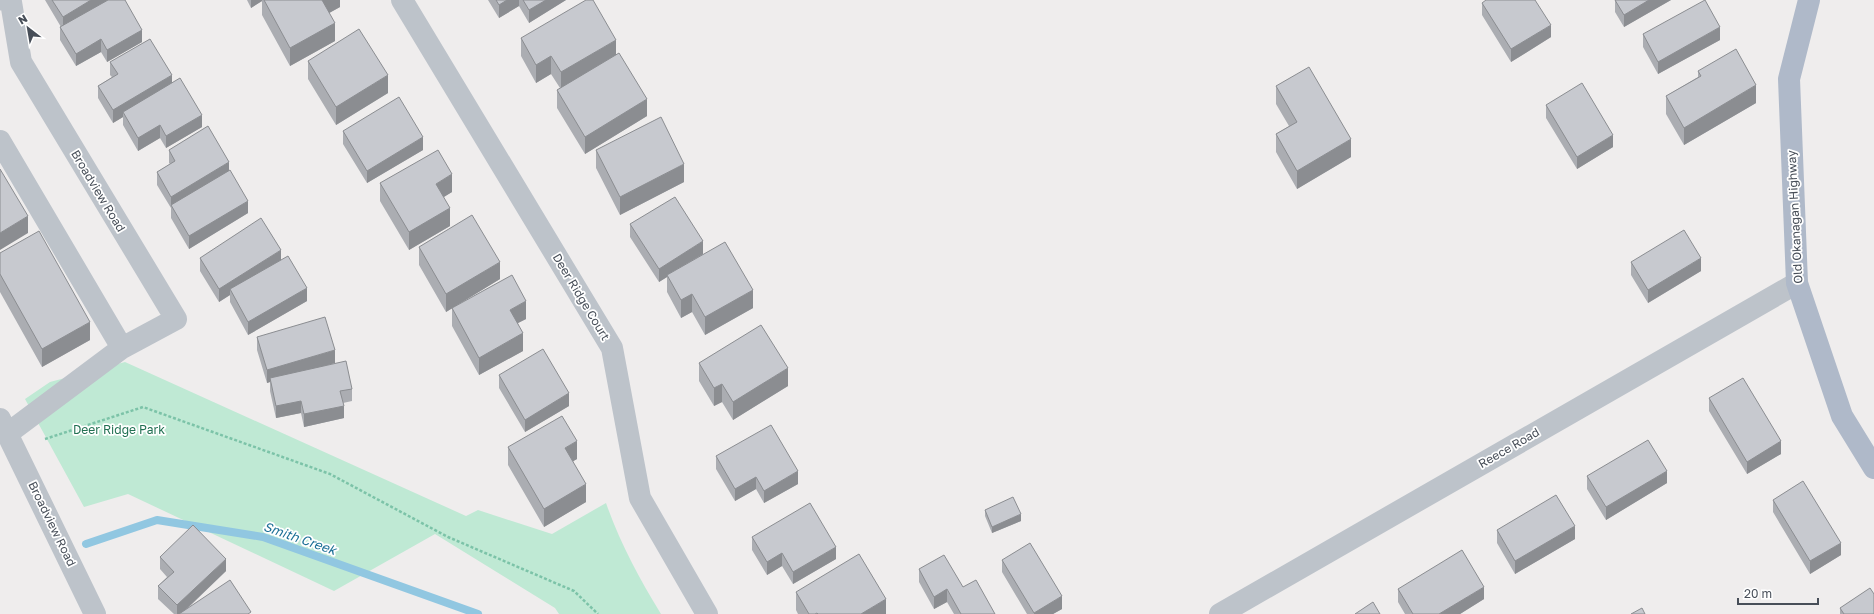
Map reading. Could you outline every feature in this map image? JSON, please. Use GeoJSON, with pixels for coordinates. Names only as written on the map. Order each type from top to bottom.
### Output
{"type":"FeatureCollection","features":[{"type":"Feature","properties":{"kind":"main road","name":"Old Okanagan Highway"},"geometry":{"type":"LineString","coordinates":[[1809,0],[1789,79],[1797,283],[1842,416],[1874,468]]}},
{"type":"Feature","properties":{"kind":"street","name":"Deer Ridge Court"},"geometry":{"type":"LineString","coordinates":[[402,0],[612,348],[640,498],[707,614]]}},
{"type":"Feature","properties":{"kind":"street","name":"Broadview Road"},"geometry":{"type":"LineString","coordinates":[[8,1],[21,62],[176,319],[122,348],[7,434],[95,614]]}},
{"type":"Feature","properties":{"kind":"street"},"geometry":{"type":"LineString","coordinates":[[0,141],[122,348]]}},
{"type":"Feature","properties":{"kind":"street","name":"Reece Road"},"geometry":{"type":"LineString","coordinates":[[1220,614],[1797,283]]}},
{"type":"Feature","properties":{"kind":"path"},"geometry":{"type":"LineString","coordinates":[[7,434],[144,407],[330,474],[448,537],[574,591],[598,614]]}},
{"type":"Feature","properties":{"kind":"green space","name":"Deer Ridge Park"},"geometry":{"type":"Polygon","coordinates":[[[125,362],[466,516],[478,510],[552,534],[606,503],[630,560],[661,614],[559,614],[555,608],[435,534],[334,591],[128,494],[84,507],[25,399],[50,382],[125,362]]]}},
{"type":"Feature","properties":{"kind":"building"},"geometry":{"type":"Polygon","coordinates":[[[52,0],[91,0],[63,17],[52,0]]]}},
{"type":"Feature","properties":{"kind":"building"},"geometry":{"type":"Polygon","coordinates":[[[108,0],[125,0],[142,30],[107,50],[101,39],[76,54],[60,27],[108,0]]]}},
{"type":"Feature","properties":{"kind":"building"},"geometry":{"type":"Polygon","coordinates":[[[264,0],[322,0],[335,23],[290,48],[264,0]]]}},
{"type":"Feature","properties":{"kind":"building"},"geometry":{"type":"Polygon","coordinates":[[[496,0],[507,0],[499,5],[496,0]]]}},
{"type":"Feature","properties":{"kind":"building"},"geometry":{"type":"Polygon","coordinates":[[[523,0],[546,0],[529,10],[523,0]]]}},
{"type":"Feature","properties":{"kind":"building"},"geometry":{"type":"Polygon","coordinates":[[[586,0],[593,0],[616,40],[561,72],[551,56],[536,65],[521,38],[586,0]]]}},
{"type":"Feature","properties":{"kind":"building"},"geometry":{"type":"Polygon","coordinates":[[[1486,0],[1535,0],[1551,25],[1511,49],[1482,3],[1486,0]]]}},
{"type":"Feature","properties":{"kind":"building"},"geometry":{"type":"Polygon","coordinates":[[[1615,0],[1649,0],[1624,15],[1615,0]]]}},
{"type":"Feature","properties":{"kind":"building"},"geometry":{"type":"Polygon","coordinates":[[[1705,0],[1720,27],[1658,62],[1643,34],[1705,0]]]}},
{"type":"Feature","properties":{"kind":"building"},"geometry":{"type":"Polygon","coordinates":[[[359,29],[388,75],[336,107],[308,61],[359,29]]]}},
{"type":"Feature","properties":{"kind":"building"},"geometry":{"type":"Polygon","coordinates":[[[150,39],[172,75],[113,110],[98,86],[118,74],[110,62],[150,39]]]}},
{"type":"Feature","properties":{"kind":"building"},"geometry":{"type":"Polygon","coordinates":[[[1736,49],[1756,85],[1684,128],[1666,96],[1701,76],[1698,71],[1736,49]]]}},
{"type":"Feature","properties":{"kind":"building"},"geometry":{"type":"Polygon","coordinates":[[[619,53],[647,99],[585,137],[557,90],[619,53]]]}},
{"type":"Feature","properties":{"kind":"building"},"geometry":{"type":"Polygon","coordinates":[[[1309,67],[1351,139],[1297,171],[1276,134],[1297,122],[1276,86],[1309,67]]]}},
{"type":"Feature","properties":{"kind":"building"},"geometry":{"type":"Polygon","coordinates":[[[180,78],[202,115],[166,136],[160,125],[138,138],[123,112],[180,78]]]}},
{"type":"Feature","properties":{"kind":"building"},"geometry":{"type":"Polygon","coordinates":[[[1582,83],[1613,135],[1577,157],[1546,105],[1582,83]]]}},
{"type":"Feature","properties":{"kind":"building"},"geometry":{"type":"Polygon","coordinates":[[[399,97],[423,137],[367,171],[343,131],[399,97]]]}},
{"type":"Feature","properties":{"kind":"building"},"geometry":{"type":"Polygon","coordinates":[[[661,117],[684,164],[620,197],[596,150],[661,117]]]}},
{"type":"Feature","properties":{"kind":"building"},"geometry":{"type":"Polygon","coordinates":[[[208,126],[229,162],[171,197],[157,172],[175,161],[169,150],[208,126]]]}},
{"type":"Feature","properties":{"kind":"building"},"geometry":{"type":"Polygon","coordinates":[[[438,150],[452,174],[436,184],[450,208],[409,232],[380,183],[438,150]]]}},
{"type":"Feature","properties":{"kind":"building"},"geometry":{"type":"Polygon","coordinates":[[[0,169],[28,216],[0,233],[0,169]]]}},
{"type":"Feature","properties":{"kind":"building"},"geometry":{"type":"Polygon","coordinates":[[[230,170],[248,201],[189,236],[171,205],[230,170]]]}},
{"type":"Feature","properties":{"kind":"building"},"geometry":{"type":"Polygon","coordinates":[[[675,197],[703,241],[659,269],[630,224],[675,197]]]}},
{"type":"Feature","properties":{"kind":"building"},"geometry":{"type":"Polygon","coordinates":[[[472,215],[500,262],[446,294],[419,247],[472,215]]]}},
{"type":"Feature","properties":{"kind":"building"},"geometry":{"type":"Polygon","coordinates":[[[261,218],[281,250],[219,289],[200,258],[261,218]]]}},
{"type":"Feature","properties":{"kind":"building"},"geometry":{"type":"Polygon","coordinates":[[[1684,230],[1701,258],[1648,290],[1631,262],[1684,230]]]}},
{"type":"Feature","properties":{"kind":"building"},"geometry":{"type":"Polygon","coordinates":[[[39,231],[90,322],[42,349],[0,274],[0,253],[39,231]]]}},
{"type":"Feature","properties":{"kind":"building"},"geometry":{"type":"Polygon","coordinates":[[[725,242],[753,290],[705,317],[692,294],[681,300],[667,275],[725,242]]]}},
{"type":"Feature","properties":{"kind":"building"},"geometry":{"type":"Polygon","coordinates":[[[288,256],[307,288],[248,322],[230,289],[288,256]]]}},
{"type":"Feature","properties":{"kind":"building"},"geometry":{"type":"Polygon","coordinates":[[[512,275],[526,301],[510,310],[523,333],[479,358],[452,308],[512,275]]]}},
{"type":"Feature","properties":{"kind":"building"},"geometry":{"type":"Polygon","coordinates":[[[325,317],[335,350],[267,370],[257,337],[325,317]]]}},
{"type":"Feature","properties":{"kind":"building"},"geometry":{"type":"Polygon","coordinates":[[[761,325],[788,368],[733,402],[722,384],[714,388],[699,363],[761,325]]]}},
{"type":"Feature","properties":{"kind":"building"},"geometry":{"type":"Polygon","coordinates":[[[543,349],[569,393],[525,420],[499,375],[543,349]]]}},
{"type":"Feature","properties":{"kind":"building"},"geometry":{"type":"Polygon","coordinates":[[[346,361],[352,389],[340,391],[344,406],[304,414],[301,401],[276,406],[270,378],[346,361]]]}},
{"type":"Feature","properties":{"kind":"building"},"geometry":{"type":"Polygon","coordinates":[[[1743,378],[1781,441],[1747,462],[1709,398],[1743,378]]]}},
{"type":"Feature","properties":{"kind":"building"},"geometry":{"type":"Polygon","coordinates":[[[562,416],[577,441],[565,448],[586,484],[544,509],[508,447],[562,416]]]}},
{"type":"Feature","properties":{"kind":"building"},"geometry":{"type":"Polygon","coordinates":[[[771,425],[798,471],[764,491],[756,477],[735,489],[716,456],[771,425]]]}},
{"type":"Feature","properties":{"kind":"building"},"geometry":{"type":"Polygon","coordinates":[[[1648,440],[1667,471],[1606,507],[1587,476],[1648,440]]]}},
{"type":"Feature","properties":{"kind":"building"},"geometry":{"type":"Polygon","coordinates":[[[1803,481],[1841,543],[1810,561],[1773,500],[1803,481]]]}},
{"type":"Feature","properties":{"kind":"building"},"geometry":{"type":"Polygon","coordinates":[[[1556,495],[1575,526],[1515,561],[1497,530],[1556,495]]]}},
{"type":"Feature","properties":{"kind":"building"},"geometry":{"type":"Polygon","coordinates":[[[1013,497],[1021,514],[992,527],[985,510],[1013,497]]]}},
{"type":"Feature","properties":{"kind":"building"},"geometry":{"type":"Polygon","coordinates":[[[810,503],[836,547],[793,572],[782,553],[767,562],[752,537],[810,503]]]}},
{"type":"Feature","properties":{"kind":"building"},"geometry":{"type":"Polygon","coordinates":[[[193,525],[226,559],[177,605],[158,586],[174,572],[160,557],[193,525]]]}},
{"type":"Feature","properties":{"kind":"building"},"geometry":{"type":"Polygon","coordinates":[[[1030,543],[1062,596],[1034,613],[1002,560],[1030,543]]]}},
{"type":"Feature","properties":{"kind":"building"},"geometry":{"type":"Polygon","coordinates":[[[1462,550],[1484,587],[1439,614],[1413,614],[1398,589],[1462,550]]]}},
{"type":"Feature","properties":{"kind":"building"},"geometry":{"type":"Polygon","coordinates":[[[859,554],[886,599],[861,614],[809,614],[796,592],[859,554]]]}},
{"type":"Feature","properties":{"kind":"building"},"geometry":{"type":"Polygon","coordinates":[[[944,555],[963,587],[976,580],[995,614],[961,614],[947,589],[934,597],[919,569],[944,555]]]}},
{"type":"Feature","properties":{"kind":"building"},"geometry":{"type":"Polygon","coordinates":[[[230,580],[251,612],[248,614],[179,614],[230,580]]]}},
{"type":"Feature","properties":{"kind":"building"},"geometry":{"type":"Polygon","coordinates":[[[1870,588],[1874,594],[1874,614],[1844,614],[1840,608],[1870,588]]]}},
{"type":"Feature","properties":{"kind":"building"},"geometry":{"type":"Polygon","coordinates":[[[1373,602],[1380,614],[1355,614],[1373,602]]]}},
{"type":"Feature","properties":{"kind":"building"},"geometry":{"type":"Polygon","coordinates":[[[1642,608],[1645,614],[1631,614],[1642,608]]]}},
{"type":"Feature","properties":{"kind":"waterway","name":"Smith Creek"},"geometry":{"type":"LineString","coordinates":[[86,544],[157,520],[263,537],[478,614]]}}]}
